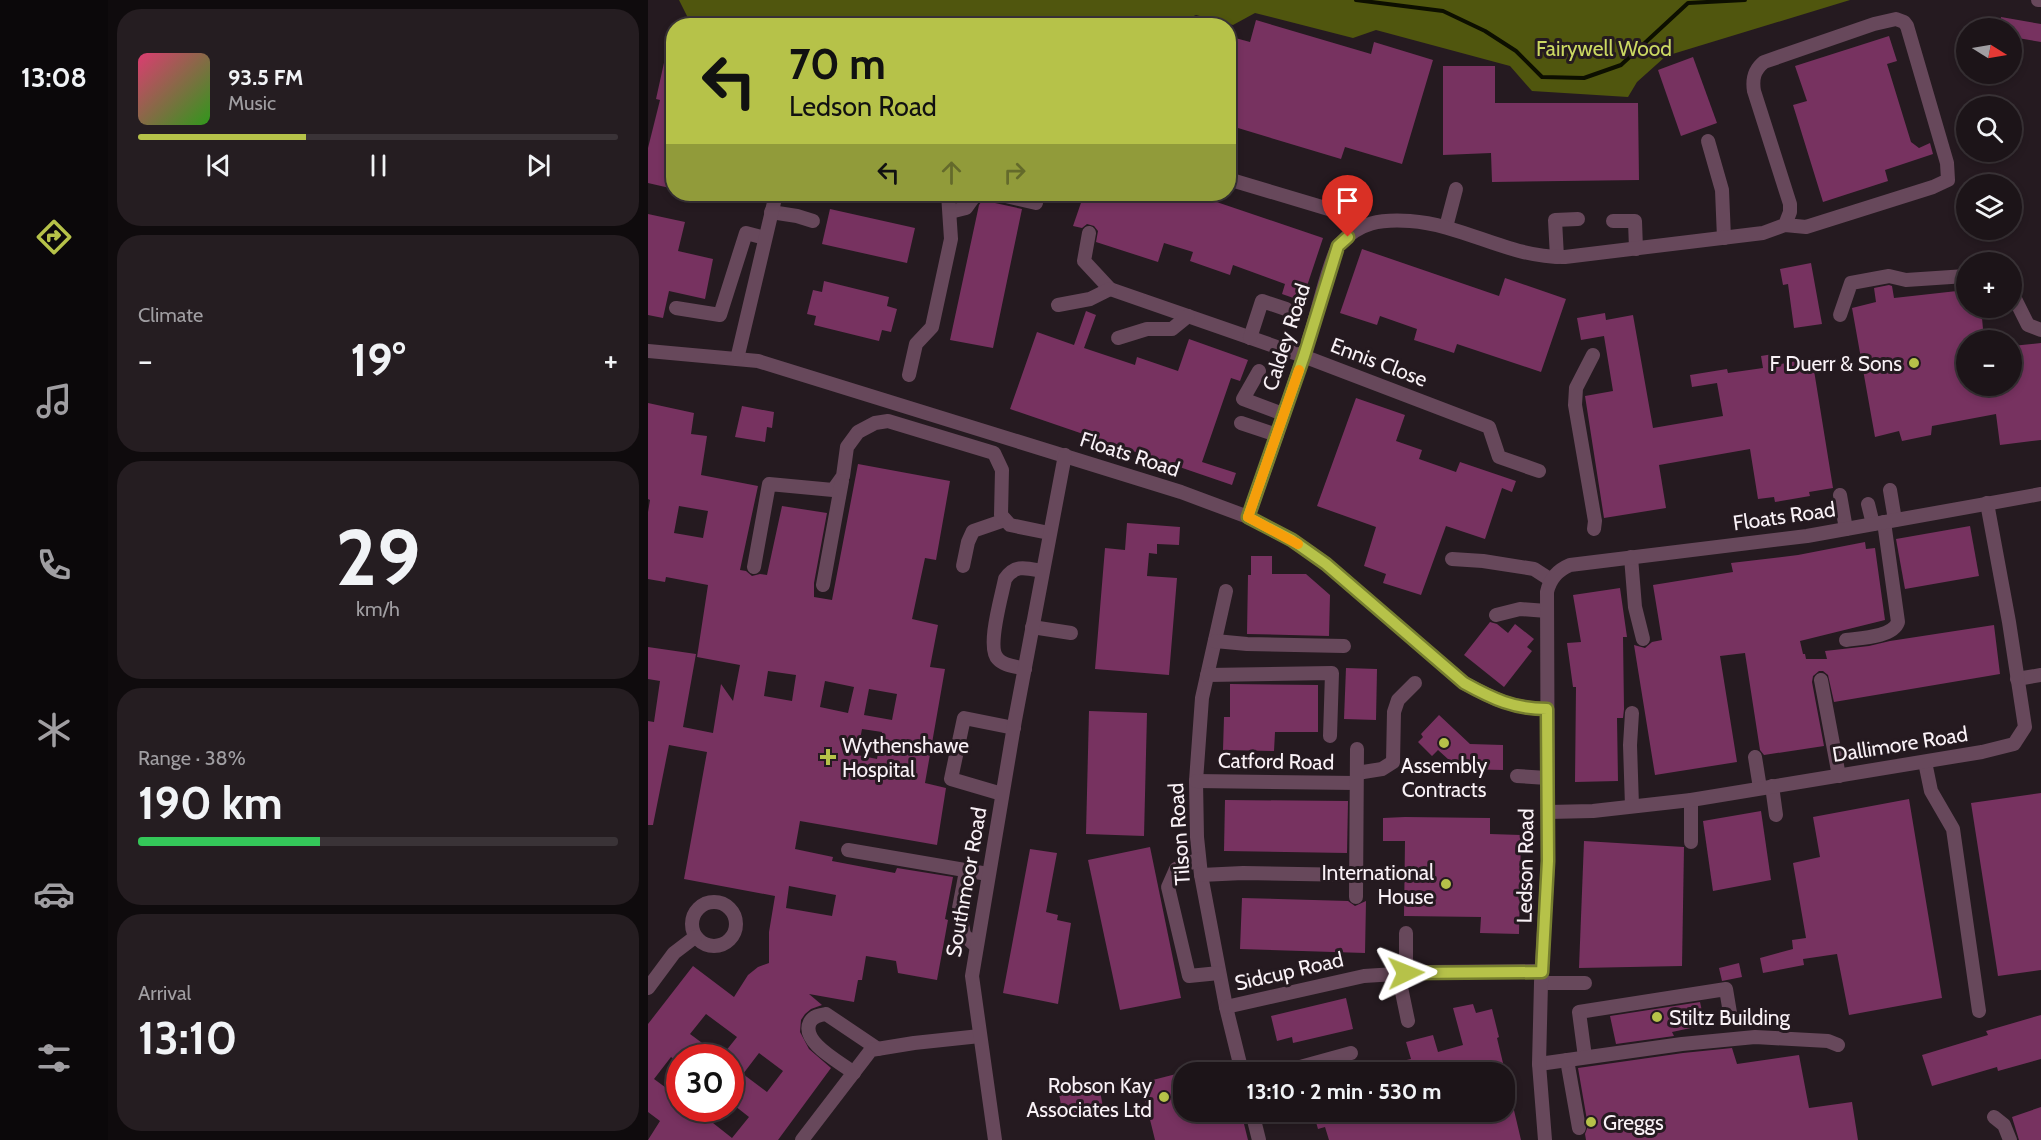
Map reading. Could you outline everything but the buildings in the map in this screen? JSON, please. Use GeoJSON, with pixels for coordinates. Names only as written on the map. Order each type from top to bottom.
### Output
{"type":"FeatureCollection","features":[{"type":"Feature","properties":{"kind":"street"},"geometry":{"type":"LineString","coordinates":[[1236,181],[1342,213],[1347,221],[1359,227],[1385,220],[1431,223],[1524,253],[1544,257],[1657,247],[1763,233],[1785,225],[1806,227],[1933,187],[1948,180],[1947,163],[1904,22],[1896,19],[1874,24],[1764,62],[1755,72],[1752,81],[1754,91],[1790,204],[1790,212],[1785,225]]}},
{"type":"Feature","properties":{"kind":"street"},"geometry":{"type":"LineString","coordinates":[[1708,141],[1722,190],[1724,238]]}},
{"type":"Feature","properties":{"kind":"street"},"geometry":{"type":"LineString","coordinates":[[1446,227],[1456,189]]}},
{"type":"Feature","properties":{"kind":"street"},"geometry":{"type":"LineString","coordinates":[[737,359],[774,201]]}},
{"type":"Feature","properties":{"kind":"street"},"geometry":{"type":"LineString","coordinates":[[909,375],[916,344],[932,327],[951,239],[949,201]]}},
{"type":"Feature","properties":{"kind":"street"},"geometry":{"type":"LineString","coordinates":[[951,217],[966,208],[971,201]]}},
{"type":"Feature","properties":{"kind":"street"},"geometry":{"type":"LineString","coordinates":[[1027,201],[1036,203]]}},
{"type":"Feature","properties":{"kind":"street"},"geometry":{"type":"LineString","coordinates":[[771,212],[813,221]]}},
{"type":"Feature","properties":{"kind":"street"},"geometry":{"type":"LineString","coordinates":[[1557,257],[1555,220],[1578,219]]}},
{"type":"Feature","properties":{"kind":"street"},"geometry":{"type":"LineString","coordinates":[[1613,221],[1635,221],[1636,249]]}},
{"type":"Feature","properties":{"kind":"street","name":"Caldey Road"},"geometry":{"type":"LineString","coordinates":[[1248,517],[1304,356],[1338,246],[1359,227]]}},
{"type":"Feature","properties":{"kind":"street"},"geometry":{"type":"LineString","coordinates":[[676,308],[720,315],[746,233],[765,238]]}},
{"type":"Feature","properties":{"kind":"street","name":"Ennis Close"},"geometry":{"type":"LineString","coordinates":[[1089,233],[1084,261],[1110,289],[1304,356],[1490,427],[1498,457],[1539,471]]}},
{"type":"Feature","properties":{"kind":"street"},"geometry":{"type":"LineString","coordinates":[[1840,315],[1851,283],[1889,276],[1906,280],[1956,277]]}},
{"type":"Feature","properties":{"kind":"street"},"geometry":{"type":"LineString","coordinates":[[1058,305],[1090,299],[1110,289]]}},
{"type":"Feature","properties":{"kind":"street"},"geometry":{"type":"LineString","coordinates":[[1251,338],[1262,301],[1286,309]]}},
{"type":"Feature","properties":{"kind":"street"},"geometry":{"type":"LineString","coordinates":[[2022,313],[2028,325],[2041,330]]}},
{"type":"Feature","properties":{"kind":"street"},"geometry":{"type":"LineString","coordinates":[[1118,338],[1147,329],[1172,329],[1188,316]]}},
{"type":"Feature","properties":{"kind":"street","name":"Floats Road"},"geometry":{"type":"LineString","coordinates":[[648,351],[758,361],[1065,455],[1181,492],[1248,517],[1292,540],[1326,564],[1464,683],[1508,704],[1528,709],[1547,709]]}},
{"type":"Feature","properties":{"kind":"street"},"geometry":{"type":"LineString","coordinates":[[1593,355],[1576,388],[1575,405],[1595,521],[1594,530]]}},
{"type":"Feature","properties":{"kind":"street"},"geometry":{"type":"LineString","coordinates":[[1259,371],[1243,399],[1283,414]]}},
{"type":"Feature","properties":{"kind":"street"},"geometry":{"type":"LineString","coordinates":[[823,585],[847,447],[858,432],[875,423],[888,422],[994,453],[1002,470],[1001,514],[1005,520],[1010,525],[1049,533]]}},
{"type":"Feature","properties":{"kind":"street"},"geometry":{"type":"LineString","coordinates":[[1241,423],[1277,435]]}},
{"type":"Feature","properties":{"kind":"street","name":"Southmoor Road"},"geometry":{"type":"LineString","coordinates":[[995,1140],[972,976],[1002,794],[1065,455]]}},
{"type":"Feature","properties":{"kind":"street"},"geometry":{"type":"LineString","coordinates":[[754,567],[769,484],[833,490],[843,476]]}},
{"type":"Feature","properties":{"kind":"street"},"geometry":{"type":"LineString","coordinates":[[1846,640],[1890,632],[1898,622],[1884,522],[1890,490]]}},
{"type":"Feature","properties":{"kind":"street"},"geometry":{"type":"LineString","coordinates":[[1840,495],[1846,529]]}},
{"type":"Feature","properties":{"kind":"street","name":"Floats Road"},"geometry":{"type":"LineString","coordinates":[[1549,586],[1559,569],[1570,564],[1807,536],[2041,495]]}},
{"type":"Feature","properties":{"kind":"street","name":"Dallimore Road"},"geometry":{"type":"LineString","coordinates":[[1548,812],[1593,811],[1691,800],[1925,762],[2014,744],[2025,727],[1987,503]]}},
{"type":"Feature","properties":{"kind":"street"},"geometry":{"type":"LineString","coordinates":[[1868,504],[1884,522]]}},
{"type":"Feature","properties":{"kind":"street"},"geometry":{"type":"LineString","coordinates":[[963,566],[973,531],[1005,520]]}},
{"type":"Feature","properties":{"kind":"street"},"geometry":{"type":"LineString","coordinates":[[1631,557],[1635,606],[1643,639]]}},
{"type":"Feature","properties":{"kind":"street"},"geometry":{"type":"LineString","coordinates":[[1452,559],[1534,569],[1549,586]]}},
{"type":"Feature","properties":{"kind":"street"},"geometry":{"type":"LineString","coordinates":[[1025,669],[1004,664],[996,658],[993,651],[995,629],[1005,579],[1010,571],[1017,568],[1042,571]]}},
{"type":"Feature","properties":{"kind":"street","name":"Ledson Road"},"geometry":{"type":"LineString","coordinates":[[1545,1140],[1539,1064],[1548,861],[1547,611],[1549,586]]}},
{"type":"Feature","properties":{"kind":"street","name":"Tilson Road"},"geometry":{"type":"LineString","coordinates":[[1226,591],[1202,698],[1196,781],[1201,875],[1226,1007],[1240,1062]]}},
{"type":"Feature","properties":{"kind":"street"},"geometry":{"type":"LineString","coordinates":[[1496,615],[1521,609],[1547,611]]}},
{"type":"Feature","properties":{"kind":"street"},"geometry":{"type":"LineString","coordinates":[[1032,627],[1071,633]]}},
{"type":"Feature","properties":{"kind":"street"},"geometry":{"type":"LineString","coordinates":[[1215,641],[1344,646]]}},
{"type":"Feature","properties":{"kind":"street"},"geometry":{"type":"LineString","coordinates":[[1207,675],[1332,673],[1330,736]]}},
{"type":"Feature","properties":{"kind":"street"},"geometry":{"type":"LineString","coordinates":[[2017,679],[2041,675]]}},
{"type":"Feature","properties":{"kind":"street"},"geometry":{"type":"LineString","coordinates":[[1821,680],[1839,776]]}},
{"type":"Feature","properties":{"kind":"street"},"geometry":{"type":"LineString","coordinates":[[1357,778],[1382,769],[1393,762],[1394,711],[1398,700],[1415,683]]}},
{"type":"Feature","properties":{"kind":"street"},"geometry":{"type":"LineString","coordinates":[[1632,713],[1630,744],[1632,806]]}},
{"type":"Feature","properties":{"kind":"street"},"geometry":{"type":"LineString","coordinates":[[1002,794],[951,779],[964,718],[1014,728]]}},
{"type":"Feature","properties":{"kind":"street","name":"Catford Road"},"geometry":{"type":"LineString","coordinates":[[1356,897],[1357,749]]}},
{"type":"Feature","properties":{"kind":"street"},"geometry":{"type":"LineString","coordinates":[[1755,757],[1776,815]]}},
{"type":"Feature","properties":{"kind":"street"},"geometry":{"type":"LineString","coordinates":[[1925,762],[1930,791],[1953,830],[1979,1011]]}},
{"type":"Feature","properties":{"kind":"street"},"geometry":{"type":"LineString","coordinates":[[1517,776],[1547,778]]}},
{"type":"Feature","properties":{"kind":"street","name":"Catford Road"},"geometry":{"type":"LineString","coordinates":[[1196,781],[1357,778]]}},
{"type":"Feature","properties":{"kind":"street"},"geometry":{"type":"LineString","coordinates":[[1691,800],[1691,842]]}},
{"type":"Feature","properties":{"kind":"street"},"geometry":{"type":"LineString","coordinates":[[848,850],[988,874]]}},
{"type":"Feature","properties":{"kind":"street"},"geometry":{"type":"LineString","coordinates":[[1199,859],[1176,869],[1168,887],[1189,976],[1219,973]]}},
{"type":"Feature","properties":{"kind":"street"},"geometry":{"type":"LineString","coordinates":[[966,871],[959,908],[964,935],[976,946]]}},
{"type":"Feature","properties":{"kind":"street"},"geometry":{"type":"LineString","coordinates":[[1201,875],[1356,874]]}},
{"type":"Feature","properties":{"kind":"street"},"geometry":{"type":"LineString","coordinates":[[1406,933],[1402,973],[1408,1020]]}},
{"type":"Feature","properties":{"kind":"street"},"geometry":{"type":"LineString","coordinates":[[648,988],[674,953],[695,937]]}},
{"type":"Feature","properties":{"kind":"street","name":"Sidcup Road"},"geometry":{"type":"LineString","coordinates":[[1226,1007],[1364,976],[1402,973],[1542,977],[1585,983]]}},
{"type":"Feature","properties":{"kind":"street"},"geometry":{"type":"LineString","coordinates":[[1591,1056],[1578,1012],[1726,989],[1731,1019]]}},
{"type":"Feature","properties":{"kind":"street"},"geometry":{"type":"LineString","coordinates":[[854,1073],[814,1043],[808,1035],[809,1025],[813,1018],[826,1014],[879,1049]]}},
{"type":"Feature","properties":{"kind":"street"},"geometry":{"type":"LineString","coordinates":[[802,1140],[871,1050],[914,1042],[980,1036]]}},
{"type":"Feature","properties":{"kind":"street"},"geometry":{"type":"LineString","coordinates":[[1539,1064],[1682,1044],[1755,1037],[1828,1041],[1838,1045]]}},
{"type":"Feature","properties":{"kind":"street"},"geometry":{"type":"LineString","coordinates":[[1318,1062],[1351,1053]]}},
{"type":"Feature","properties":{"kind":"street"},"geometry":{"type":"LineString","coordinates":[[1567,1060],[1579,1128]]}},
{"type":"Feature","properties":{"kind":"street"},"geometry":{"type":"LineString","coordinates":[[1994,1117],[2004,1125],[2010,1140]]}},
{"type":"Feature","properties":{"kind":"street"},"geometry":{"type":"LineString","coordinates":[[1254,1122],[1259,1140]]}},
{"type":"Feature","properties":{"kind":"green space","name":"Fairywell Wood"},"geometry":{"type":"Polygon","coordinates":[[[679,0],[1850,0],[1666,56],[1637,82],[1628,97],[1532,91],[1510,66],[1376,30],[1353,38],[1255,13],[1236,23],[1236,18],[1207,18],[1196,15],[1189,18],[688,18],[679,0]]]}},
{"type":"Feature","properties":{"kind":"waterway"},"geometry":{"type":"LineString","coordinates":[[1356,0],[1443,11],[1485,31],[1516,51],[1542,77],[1584,78],[1621,65],[1688,3],[1745,0]]}},
{"type":"Feature","properties":{"kind":"slow traffic"},"geometry":{"type":"LineString","coordinates":[[1298,544],[1248,517],[1299,370]]}},
{"type":"Feature","properties":{"kind":"place","name":"F Duerr & Sons"},"geometry":{"type":"Point","coordinates":[1914,363]}},
{"type":"Feature","properties":{"kind":"place","name":"Assembly Contracts"},"geometry":{"type":"Point","coordinates":[1444,743]}},
{"type":"Feature","properties":{"kind":"place","name":"Wythenshawe Hospital"},"geometry":{"type":"Point","coordinates":[828,757]}},
{"type":"Feature","properties":{"kind":"place","name":"International House"},"geometry":{"type":"Point","coordinates":[1446,884]}},
{"type":"Feature","properties":{"kind":"place","name":"Stiltz Building"},"geometry":{"type":"Point","coordinates":[1657,1017]}},
{"type":"Feature","properties":{"kind":"place","name":"Robson Kay Associates Ltd"},"geometry":{"type":"Point","coordinates":[1164,1097]}},
{"type":"Feature","properties":{"kind":"place","name":"Greggs"},"geometry":{"type":"Point","coordinates":[1591,1122]}},
{"type":"Feature","properties":{"kind":"route"},"geometry":{"type":"LineString","coordinates":[[1348,237],[1338,246],[1304,356],[1248,517],[1292,540],[1326,564],[1464,683],[1508,704],[1528,709],[1547,709],[1548,861],[1542,972],[1406,973]]}}]}
